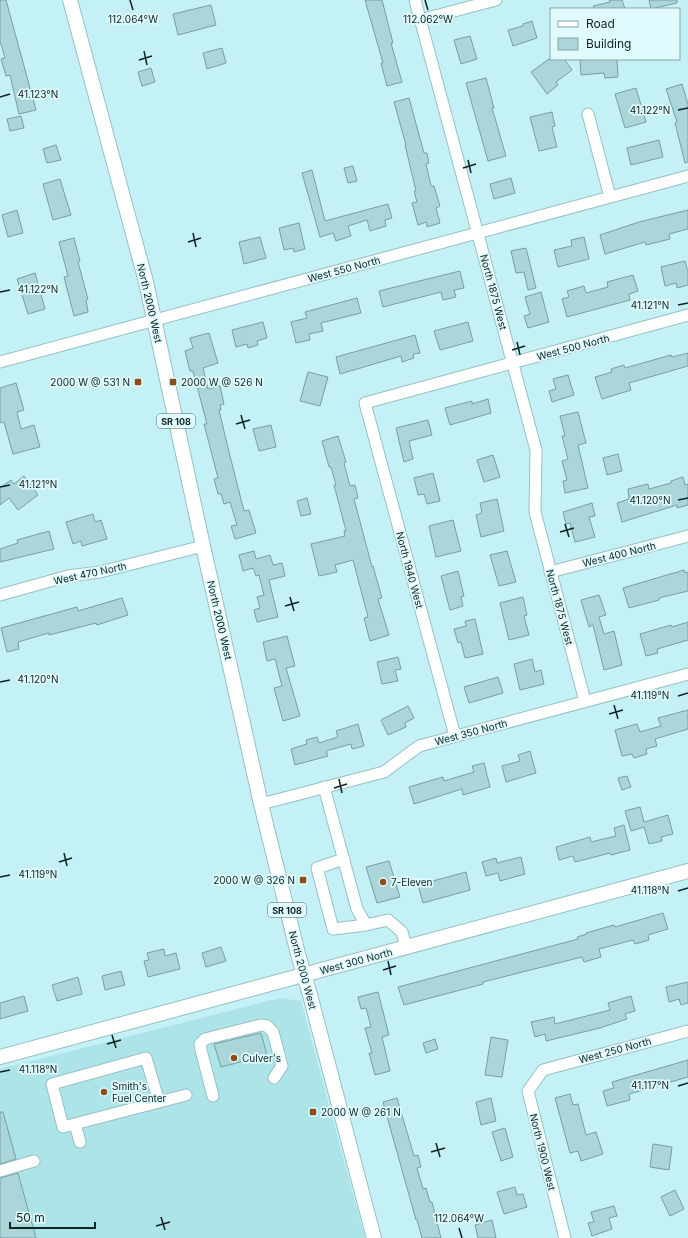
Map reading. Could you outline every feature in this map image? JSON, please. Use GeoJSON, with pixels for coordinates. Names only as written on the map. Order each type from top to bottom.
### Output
{"type":"FeatureCollection","features":[{"type":"Feature","properties":{"kind":"main road","name":"North 2000 West"},"geometry":{"type":"LineString","coordinates":[[70,0],[146,282],[261,804],[298,954],[374,1238]]}},
{"type":"Feature","properties":{"kind":"main road","name":"West 300 North"},"geometry":{"type":"LineString","coordinates":[[0,1056],[688,871]]}},
{"type":"Feature","properties":{"kind":"street","name":"North 1875 West"},"geometry":{"type":"LineString","coordinates":[[415,0],[536,450],[535,512],[585,702]]}},
{"type":"Feature","properties":{"kind":"street"},"geometry":{"type":"LineString","coordinates":[[420,20],[496,0]]}},
{"type":"Feature","properties":{"kind":"street"},"geometry":{"type":"LineString","coordinates":[[588,114],[610,197]]}},
{"type":"Feature","properties":{"kind":"street","name":"West 550 North"},"geometry":{"type":"LineString","coordinates":[[0,362],[688,176]]}},
{"type":"Feature","properties":{"kind":"street","name":"West 500 North"},"geometry":{"type":"LineString","coordinates":[[365,403],[688,315]]}},
{"type":"Feature","properties":{"kind":"street","name":"North 1940 West"},"geometry":{"type":"LineString","coordinates":[[365,403],[455,736]]}},
{"type":"Feature","properties":{"kind":"street","name":"West 400 North"},"geometry":{"type":"LineString","coordinates":[[550,572],[688,536]]}},
{"type":"Feature","properties":{"kind":"street","name":"West 470 North"},"geometry":{"type":"LineString","coordinates":[[0,595],[68,576],[100,572],[203,546]]}},
{"type":"Feature","properties":{"kind":"street","name":"West 350 North"},"geometry":{"type":"LineString","coordinates":[[261,804],[324,786],[384,772],[419,746],[688,674]]}},
{"type":"Feature","properties":{"kind":"street"},"geometry":{"type":"LineString","coordinates":[[324,786],[357,909],[366,925]]}},
{"type":"Feature","properties":{"kind":"street"},"geometry":{"type":"LineString","coordinates":[[344,859],[317,868],[333,929],[366,925],[388,920],[402,932],[406,947]]}},
{"type":"Feature","properties":{"kind":"street"},"geometry":{"type":"LineString","coordinates":[[213,1096],[200,1044],[204,1039],[261,1024],[267,1026],[273,1032],[282,1066],[274,1078]]}},
{"type":"Feature","properties":{"kind":"street","name":"West 250 North"},"geometry":{"type":"LineString","coordinates":[[543,1070],[688,1031]]}},
{"type":"Feature","properties":{"kind":"street"},"geometry":{"type":"LineString","coordinates":[[159,1102],[146,1058],[52,1084],[63,1127],[186,1095]]}},
{"type":"Feature","properties":{"kind":"street","name":"North 1900 West"},"geometry":{"type":"LineString","coordinates":[[543,1070],[528,1091],[565,1238]]}},
{"type":"Feature","properties":{"kind":"street"},"geometry":{"type":"LineString","coordinates":[[75,1124],[80,1142]]}},
{"type":"Feature","properties":{"kind":"street"},"geometry":{"type":"LineString","coordinates":[[0,1171],[34,1161]]}},
{"type":"Feature","properties":{"kind":"shaded area"},"geometry":{"type":"Polygon","coordinates":[[[280,998],[301,1001],[365,1238],[0,1238],[0,1069],[280,998]]]}},
{"type":"Feature","properties":{"kind":"building"},"geometry":{"type":"Polygon","coordinates":[[[0,0],[6,0],[36,110],[19,114],[10,75],[6,76],[1,59],[5,58],[0,41],[0,0]]]}},
{"type":"Feature","properties":{"kind":"building"},"geometry":{"type":"Polygon","coordinates":[[[365,0],[382,0],[393,43],[391,43],[402,82],[387,86],[381,63],[383,63],[365,0]]]}},
{"type":"Feature","properties":{"kind":"building"},"geometry":{"type":"Polygon","coordinates":[[[609,0],[622,0],[625,8],[594,8],[593,6],[610,2],[609,0]]]}},
{"type":"Feature","properties":{"kind":"building"},"geometry":{"type":"Polygon","coordinates":[[[649,0],[677,0],[677,3],[651,8],[649,0]]]}},
{"type":"Feature","properties":{"kind":"building"},"geometry":{"type":"Polygon","coordinates":[[[211,5],[216,25],[178,35],[173,14],[211,5]]]}},
{"type":"Feature","properties":{"kind":"building"},"geometry":{"type":"Polygon","coordinates":[[[532,21],[537,38],[513,46],[508,30],[523,26],[523,24],[532,21]]]}},
{"type":"Feature","properties":{"kind":"building"},"geometry":{"type":"Polygon","coordinates":[[[470,36],[477,59],[461,64],[454,40],[470,36]]]}},
{"type":"Feature","properties":{"kind":"building"},"geometry":{"type":"Polygon","coordinates":[[[222,48],[226,63],[207,69],[203,53],[222,48]]]}},
{"type":"Feature","properties":{"kind":"building"},"geometry":{"type":"Polygon","coordinates":[[[549,59],[565,60],[572,70],[556,82],[558,85],[547,94],[531,72],[549,59]]]}},
{"type":"Feature","properties":{"kind":"building"},"geometry":{"type":"Polygon","coordinates":[[[580,60],[617,60],[618,77],[605,78],[604,73],[581,75],[580,60]]]}},
{"type":"Feature","properties":{"kind":"building"},"geometry":{"type":"Polygon","coordinates":[[[151,68],[155,82],[142,86],[138,72],[151,68]]]}},
{"type":"Feature","properties":{"kind":"building"},"geometry":{"type":"Polygon","coordinates":[[[486,78],[494,108],[492,108],[506,156],[488,161],[466,83],[486,78]]]}},
{"type":"Feature","properties":{"kind":"building"},"geometry":{"type":"Polygon","coordinates":[[[682,84],[688,104],[688,162],[685,163],[675,123],[677,122],[666,89],[682,84]]]}},
{"type":"Feature","properties":{"kind":"building"},"geometry":{"type":"Polygon","coordinates":[[[636,88],[646,122],[625,128],[615,94],[636,88]]]}},
{"type":"Feature","properties":{"kind":"building"},"geometry":{"type":"Polygon","coordinates":[[[409,98],[424,153],[427,153],[429,163],[426,164],[431,186],[434,186],[440,206],[436,208],[440,223],[427,227],[426,222],[418,225],[412,203],[417,202],[414,191],[416,191],[406,145],[394,102],[409,98]]]}},
{"type":"Feature","properties":{"kind":"building"},"geometry":{"type":"Polygon","coordinates":[[[552,112],[555,126],[552,127],[557,147],[539,151],[530,117],[552,112]]]}},
{"type":"Feature","properties":{"kind":"building"},"geometry":{"type":"Polygon","coordinates":[[[21,116],[24,128],[10,131],[7,119],[21,116]]]}},
{"type":"Feature","properties":{"kind":"building"},"geometry":{"type":"Polygon","coordinates":[[[659,140],[663,157],[631,165],[627,148],[659,140]]]}},
{"type":"Feature","properties":{"kind":"building"},"geometry":{"type":"Polygon","coordinates":[[[56,145],[61,160],[47,163],[43,149],[56,145]]]}},
{"type":"Feature","properties":{"kind":"building"},"geometry":{"type":"Polygon","coordinates":[[[353,166],[357,181],[348,183],[344,168],[353,166]]]}},
{"type":"Feature","properties":{"kind":"building"},"geometry":{"type":"Polygon","coordinates":[[[312,170],[325,221],[388,204],[392,218],[385,220],[386,226],[370,231],[367,220],[348,226],[351,236],[336,241],[333,233],[320,237],[302,173],[312,170]]]}},
{"type":"Feature","properties":{"kind":"building"},"geometry":{"type":"Polygon","coordinates":[[[511,178],[515,193],[494,199],[490,184],[511,178]]]}},
{"type":"Feature","properties":{"kind":"building"},"geometry":{"type":"Polygon","coordinates":[[[60,179],[71,215],[53,220],[43,184],[60,179]]]}},
{"type":"Feature","properties":{"kind":"building"},"geometry":{"type":"Polygon","coordinates":[[[17,210],[23,233],[8,237],[2,215],[17,210]]]}},
{"type":"Feature","properties":{"kind":"building"},"geometry":{"type":"Polygon","coordinates":[[[688,210],[688,229],[669,234],[670,239],[646,245],[645,242],[605,254],[600,235],[639,222],[688,210]]]}},
{"type":"Feature","properties":{"kind":"building"},"geometry":{"type":"Polygon","coordinates":[[[299,223],[305,249],[294,252],[293,248],[284,250],[279,228],[299,223]]]}},
{"type":"Feature","properties":{"kind":"building"},"geometry":{"type":"Polygon","coordinates":[[[260,237],[266,258],[244,264],[239,242],[260,237]]]}},
{"type":"Feature","properties":{"kind":"building"},"geometry":{"type":"Polygon","coordinates":[[[584,237],[589,259],[558,267],[554,250],[572,246],[571,240],[584,237]]]}},
{"type":"Feature","properties":{"kind":"building"},"geometry":{"type":"Polygon","coordinates":[[[74,238],[80,261],[78,262],[88,299],[86,300],[88,312],[74,316],[64,277],[68,276],[59,242],[74,238]]]}},
{"type":"Feature","properties":{"kind":"building"},"geometry":{"type":"Polygon","coordinates":[[[526,248],[536,288],[528,290],[524,272],[516,273],[511,251],[526,248]]]}},
{"type":"Feature","properties":{"kind":"building"},"geometry":{"type":"Polygon","coordinates":[[[685,261],[688,272],[688,285],[677,288],[676,283],[665,286],[661,267],[685,261]]]}},
{"type":"Feature","properties":{"kind":"building"},"geometry":{"type":"Polygon","coordinates":[[[460,271],[464,288],[454,290],[456,297],[443,300],[441,292],[383,307],[379,291],[460,271]]]}},
{"type":"Feature","properties":{"kind":"building"},"geometry":{"type":"Polygon","coordinates":[[[35,273],[45,309],[28,314],[17,279],[35,273]]]}},
{"type":"Feature","properties":{"kind":"building"},"geometry":{"type":"Polygon","coordinates":[[[633,275],[638,291],[629,294],[630,300],[567,317],[562,299],[569,297],[567,291],[584,286],[586,293],[608,287],[607,282],[633,275]]]}},
{"type":"Feature","properties":{"kind":"building"},"geometry":{"type":"Polygon","coordinates":[[[541,292],[549,322],[528,328],[524,316],[530,314],[525,297],[541,292]]]}},
{"type":"Feature","properties":{"kind":"building"},"geometry":{"type":"Polygon","coordinates":[[[357,298],[361,313],[321,323],[323,331],[309,334],[310,340],[296,343],[291,322],[307,318],[305,312],[357,298]]]}},
{"type":"Feature","properties":{"kind":"building"},"geometry":{"type":"Polygon","coordinates":[[[263,322],[267,338],[257,341],[258,345],[248,348],[247,344],[236,347],[232,330],[263,322]]]}},
{"type":"Feature","properties":{"kind":"building"},"geometry":{"type":"Polygon","coordinates":[[[468,322],[473,341],[440,350],[434,331],[468,322]]]}},
{"type":"Feature","properties":{"kind":"building"},"geometry":{"type":"Polygon","coordinates":[[[209,333],[218,363],[203,368],[208,389],[220,386],[224,404],[220,405],[221,410],[219,410],[229,452],[244,511],[249,510],[256,533],[235,539],[231,526],[237,525],[230,502],[224,504],[221,494],[218,494],[214,479],[218,478],[204,424],[207,424],[193,371],[190,371],[185,351],[193,348],[190,338],[209,333]]]}},
{"type":"Feature","properties":{"kind":"building"},"geometry":{"type":"Polygon","coordinates":[[[415,335],[420,353],[413,354],[414,358],[402,362],[401,356],[340,374],[336,357],[415,335]]]}},
{"type":"Feature","properties":{"kind":"building"},"geometry":{"type":"Polygon","coordinates":[[[688,353],[688,366],[629,383],[631,390],[602,399],[595,377],[612,372],[611,369],[624,365],[625,368],[671,355],[672,357],[688,353]]]}},
{"type":"Feature","properties":{"kind":"building"},"geometry":{"type":"Polygon","coordinates":[[[308,372],[328,377],[320,406],[300,401],[308,372]]]}},
{"type":"Feature","properties":{"kind":"building"},"geometry":{"type":"Polygon","coordinates":[[[568,375],[574,395],[552,402],[549,391],[556,389],[553,379],[568,375]]]}},
{"type":"Feature","properties":{"kind":"building"},"geometry":{"type":"Polygon","coordinates":[[[16,383],[24,410],[17,412],[21,429],[34,425],[40,447],[13,454],[4,422],[0,423],[0,388],[16,383]]]}},
{"type":"Feature","properties":{"kind":"building"},"geometry":{"type":"Polygon","coordinates":[[[488,399],[491,413],[450,425],[445,408],[472,401],[472,404],[488,399]]]}},
{"type":"Feature","properties":{"kind":"building"},"geometry":{"type":"Polygon","coordinates":[[[578,412],[586,443],[578,445],[588,488],[565,493],[563,481],[567,480],[562,461],[568,459],[562,436],[565,436],[560,416],[578,412]]]}},
{"type":"Feature","properties":{"kind":"building"},"geometry":{"type":"Polygon","coordinates":[[[428,420],[432,435],[409,441],[413,459],[404,462],[396,428],[428,420]]]}},
{"type":"Feature","properties":{"kind":"building"},"geometry":{"type":"Polygon","coordinates":[[[271,425],[276,447],[259,451],[253,429],[271,425]]]}},
{"type":"Feature","properties":{"kind":"building"},"geometry":{"type":"Polygon","coordinates":[[[338,436],[346,462],[344,463],[350,486],[355,485],[358,498],[354,499],[382,598],[378,599],[389,635],[370,641],[364,618],[368,617],[353,560],[335,565],[337,572],[319,576],[311,544],[345,536],[344,531],[346,531],[334,485],[336,485],[331,467],[329,467],[322,441],[338,436]]]}},
{"type":"Feature","properties":{"kind":"building"},"geometry":{"type":"Polygon","coordinates":[[[618,454],[622,471],[607,475],[603,458],[618,454]]]}},
{"type":"Feature","properties":{"kind":"building"},"geometry":{"type":"Polygon","coordinates":[[[493,455],[500,477],[484,482],[477,460],[493,455]]]}},
{"type":"Feature","properties":{"kind":"building"},"geometry":{"type":"Polygon","coordinates":[[[433,473],[440,501],[427,504],[424,494],[418,495],[414,478],[433,473]]]}},
{"type":"Feature","properties":{"kind":"building"},"geometry":{"type":"Polygon","coordinates":[[[24,476],[38,495],[18,510],[9,498],[0,505],[0,488],[11,480],[14,484],[24,476]]]}},
{"type":"Feature","properties":{"kind":"building"},"geometry":{"type":"Polygon","coordinates":[[[683,477],[685,485],[688,484],[688,505],[677,508],[677,505],[622,522],[617,503],[629,499],[628,489],[648,484],[649,489],[671,483],[671,481],[683,477]]]}},
{"type":"Feature","properties":{"kind":"building"},"geometry":{"type":"Polygon","coordinates":[[[307,498],[311,514],[301,516],[297,501],[307,498]]]}},
{"type":"Feature","properties":{"kind":"building"},"geometry":{"type":"Polygon","coordinates":[[[497,499],[504,531],[481,537],[476,515],[482,513],[480,503],[497,499]]]}},
{"type":"Feature","properties":{"kind":"building"},"geometry":{"type":"Polygon","coordinates":[[[592,503],[595,516],[589,517],[595,537],[575,542],[570,523],[566,524],[563,512],[592,503]]]}},
{"type":"Feature","properties":{"kind":"building"},"geometry":{"type":"Polygon","coordinates":[[[93,514],[95,522],[101,520],[107,539],[82,546],[81,541],[73,544],[66,522],[93,514]]]}},
{"type":"Feature","properties":{"kind":"building"},"geometry":{"type":"Polygon","coordinates":[[[453,520],[461,551],[436,557],[429,526],[453,520]]]}},
{"type":"Feature","properties":{"kind":"building"},"geometry":{"type":"Polygon","coordinates":[[[49,531],[54,549],[0,562],[0,549],[18,543],[17,540],[49,531]]]}},
{"type":"Feature","properties":{"kind":"building"},"geometry":{"type":"Polygon","coordinates":[[[254,551],[256,559],[270,555],[273,565],[282,563],[285,576],[269,580],[278,617],[257,622],[254,610],[260,608],[257,597],[264,595],[259,575],[256,576],[253,568],[243,571],[239,555],[254,551]]]}},
{"type":"Feature","properties":{"kind":"building"},"geometry":{"type":"Polygon","coordinates":[[[507,551],[516,582],[499,586],[490,555],[507,551]]]}},
{"type":"Feature","properties":{"kind":"building"},"geometry":{"type":"Polygon","coordinates":[[[684,570],[685,573],[688,572],[688,591],[659,598],[659,600],[629,608],[623,588],[684,570]]]}},
{"type":"Feature","properties":{"kind":"building"},"geometry":{"type":"Polygon","coordinates":[[[458,571],[464,596],[461,597],[463,606],[450,610],[441,576],[458,571]]]}},
{"type":"Feature","properties":{"kind":"building"},"geometry":{"type":"Polygon","coordinates":[[[599,595],[606,615],[599,617],[604,634],[614,631],[622,665],[604,670],[593,625],[589,627],[581,600],[599,595]]]}},
{"type":"Feature","properties":{"kind":"building"},"geometry":{"type":"Polygon","coordinates":[[[523,597],[527,615],[524,616],[529,635],[509,640],[500,603],[523,597]]]}},
{"type":"Feature","properties":{"kind":"building"},"geometry":{"type":"Polygon","coordinates":[[[122,598],[128,615],[97,625],[96,623],[49,635],[49,633],[18,642],[19,649],[7,652],[1,628],[77,607],[78,611],[122,598]]]}},
{"type":"Feature","properties":{"kind":"building"},"geometry":{"type":"Polygon","coordinates":[[[475,619],[483,654],[465,658],[461,642],[458,643],[454,629],[466,626],[465,621],[475,619]]]}},
{"type":"Feature","properties":{"kind":"building"},"geometry":{"type":"Polygon","coordinates":[[[688,622],[688,640],[657,649],[658,653],[646,656],[640,634],[671,625],[672,627],[688,622]]]}},
{"type":"Feature","properties":{"kind":"building"},"geometry":{"type":"Polygon","coordinates":[[[287,636],[295,666],[286,668],[300,716],[283,721],[274,688],[282,686],[275,659],[267,661],[263,642],[287,636]]]}},
{"type":"Feature","properties":{"kind":"building"},"geometry":{"type":"Polygon","coordinates":[[[398,657],[401,669],[395,670],[398,681],[382,684],[377,662],[398,657]]]}},
{"type":"Feature","properties":{"kind":"building"},"geometry":{"type":"Polygon","coordinates":[[[532,659],[535,672],[541,670],[544,684],[520,690],[514,664],[532,659]]]}},
{"type":"Feature","properties":{"kind":"building"},"geometry":{"type":"Polygon","coordinates":[[[498,677],[503,693],[469,703],[464,687],[498,677]]]}},
{"type":"Feature","properties":{"kind":"building"},"geometry":{"type":"Polygon","coordinates":[[[408,706],[414,718],[405,723],[406,727],[388,735],[381,720],[408,706]]]}},
{"type":"Feature","properties":{"kind":"building"},"geometry":{"type":"Polygon","coordinates":[[[688,710],[688,729],[655,739],[657,746],[646,749],[647,754],[634,758],[632,754],[622,756],[615,730],[637,724],[640,732],[661,726],[658,718],[688,710]]]}},
{"type":"Feature","properties":{"kind":"building"},"geometry":{"type":"Polygon","coordinates":[[[358,724],[364,746],[352,749],[351,744],[326,751],[328,756],[295,765],[291,749],[307,744],[306,740],[317,737],[319,743],[338,737],[336,731],[358,724]]]}},
{"type":"Feature","properties":{"kind":"building"},"geometry":{"type":"Polygon","coordinates":[[[530,751],[536,773],[506,782],[502,766],[520,761],[518,755],[530,751]]]}},
{"type":"Feature","properties":{"kind":"building"},"geometry":{"type":"Polygon","coordinates":[[[484,763],[490,787],[463,795],[462,789],[414,804],[409,787],[443,777],[444,781],[474,772],[472,766],[484,763]]]}},
{"type":"Feature","properties":{"kind":"building"},"geometry":{"type":"Polygon","coordinates":[[[627,776],[631,787],[622,790],[618,778],[627,776]]]}},
{"type":"Feature","properties":{"kind":"building"},"geometry":{"type":"Polygon","coordinates":[[[640,807],[644,822],[668,815],[673,834],[661,837],[662,841],[649,844],[644,827],[631,831],[625,811],[640,807]]]}},
{"type":"Feature","properties":{"kind":"building"},"geometry":{"type":"Polygon","coordinates":[[[624,825],[630,850],[611,855],[610,853],[575,862],[573,856],[559,860],[556,847],[590,837],[591,842],[616,836],[614,828],[624,825]]]}},
{"type":"Feature","properties":{"kind":"building"},"geometry":{"type":"Polygon","coordinates":[[[521,857],[525,874],[500,881],[498,873],[486,876],[482,862],[496,858],[497,863],[521,857]]]}},
{"type":"Feature","properties":{"kind":"building","name":"7-Eleven"},"geometry":{"type":"Polygon","coordinates":[[[389,861],[400,897],[377,903],[366,867],[389,861]]]}},
{"type":"Feature","properties":{"kind":"building"},"geometry":{"type":"Polygon","coordinates":[[[466,872],[470,890],[423,903],[418,885],[466,872]]]}},
{"type":"Feature","properties":{"kind":"building"},"geometry":{"type":"Polygon","coordinates":[[[663,913],[668,929],[648,935],[649,940],[635,944],[633,940],[599,949],[601,957],[584,962],[582,957],[483,982],[483,984],[404,1005],[398,987],[578,939],[577,937],[587,934],[586,933],[614,925],[615,927],[663,913]]]}},
{"type":"Feature","properties":{"kind":"building"},"geometry":{"type":"Polygon","coordinates":[[[221,947],[226,961],[206,967],[202,953],[221,947]]]}},
{"type":"Feature","properties":{"kind":"building"},"geometry":{"type":"Polygon","coordinates":[[[164,949],[165,956],[176,953],[180,969],[148,977],[144,961],[149,960],[147,953],[164,949]]]}},
{"type":"Feature","properties":{"kind":"building"},"geometry":{"type":"Polygon","coordinates":[[[121,971],[125,985],[105,990],[102,976],[121,971]]]}},
{"type":"Feature","properties":{"kind":"building"},"geometry":{"type":"Polygon","coordinates":[[[78,977],[82,994],[57,1001],[52,985],[78,977]]]}},
{"type":"Feature","properties":{"kind":"building"},"geometry":{"type":"Polygon","coordinates":[[[688,982],[688,1003],[681,1005],[679,999],[669,1002],[666,987],[688,982]]]}},
{"type":"Feature","properties":{"kind":"building"},"geometry":{"type":"Polygon","coordinates":[[[378,992],[389,1035],[382,1037],[390,1071],[375,1075],[369,1053],[372,1053],[365,1028],[371,1027],[366,1008],[361,1009],[358,997],[378,992]]]}},
{"type":"Feature","properties":{"kind":"building"},"geometry":{"type":"Polygon","coordinates":[[[24,996],[28,1011],[0,1019],[0,1003],[24,996]]]}},
{"type":"Feature","properties":{"kind":"building"},"geometry":{"type":"Polygon","coordinates":[[[631,996],[635,1011],[625,1014],[627,1019],[600,1028],[546,1041],[545,1034],[535,1037],[531,1022],[554,1017],[555,1024],[610,1010],[608,1003],[631,996]]]}},
{"type":"Feature","properties":{"kind":"building"},"geometry":{"type":"Polygon","coordinates":[[[261,1033],[267,1055],[221,1067],[214,1044],[261,1033]]]}},
{"type":"Feature","properties":{"kind":"building"},"geometry":{"type":"Polygon","coordinates":[[[491,1037],[508,1040],[502,1077],[485,1075],[491,1037]]]}},
{"type":"Feature","properties":{"kind":"building"},"geometry":{"type":"Polygon","coordinates":[[[435,1039],[438,1049],[426,1053],[423,1043],[435,1039]]]}},
{"type":"Feature","properties":{"kind":"building"},"geometry":{"type":"Polygon","coordinates":[[[688,1060],[688,1077],[629,1094],[630,1100],[607,1106],[603,1091],[614,1088],[612,1082],[688,1060]]]}},
{"type":"Feature","properties":{"kind":"building"},"geometry":{"type":"Polygon","coordinates":[[[570,1094],[573,1105],[578,1104],[586,1135],[596,1132],[603,1154],[581,1161],[578,1151],[570,1153],[555,1098],[570,1094]]]}},
{"type":"Feature","properties":{"kind":"building"},"geometry":{"type":"Polygon","coordinates":[[[397,1098],[414,1156],[418,1155],[421,1167],[417,1168],[423,1189],[426,1188],[430,1202],[432,1202],[441,1238],[422,1238],[416,1220],[383,1102],[397,1098]]]}},
{"type":"Feature","properties":{"kind":"building"},"geometry":{"type":"Polygon","coordinates":[[[491,1098],[496,1121],[481,1125],[476,1102],[491,1098]]]}},
{"type":"Feature","properties":{"kind":"building"},"geometry":{"type":"Polygon","coordinates":[[[0,1112],[3,1112],[16,1159],[0,1164],[0,1112]]]}},
{"type":"Feature","properties":{"kind":"building"},"geometry":{"type":"Polygon","coordinates":[[[505,1128],[513,1157],[501,1161],[492,1132],[505,1128]]]}},
{"type":"Feature","properties":{"kind":"building"},"geometry":{"type":"Polygon","coordinates":[[[653,1144],[672,1147],[669,1170],[650,1167],[653,1144]]]}},
{"type":"Feature","properties":{"kind":"building"},"geometry":{"type":"Polygon","coordinates":[[[18,1173],[36,1238],[0,1238],[0,1178],[18,1173]]]}},
{"type":"Feature","properties":{"kind":"building"},"geometry":{"type":"Polygon","coordinates":[[[515,1187],[517,1195],[523,1194],[527,1207],[504,1214],[497,1192],[515,1187]]]}},
{"type":"Feature","properties":{"kind":"building"},"geometry":{"type":"Polygon","coordinates":[[[675,1190],[684,1209],[670,1216],[661,1197],[675,1190]]]}},
{"type":"Feature","properties":{"kind":"building"},"geometry":{"type":"Polygon","coordinates":[[[614,1206],[617,1216],[609,1218],[612,1229],[592,1236],[588,1223],[594,1222],[591,1212],[614,1206]]]}},
{"type":"Feature","properties":{"kind":"building"},"geometry":{"type":"Polygon","coordinates":[[[492,1220],[496,1238],[478,1238],[475,1225],[492,1220]]]}},
{"type":"Feature","properties":{"kind":"place","name":"2000 W @ 531 N"},"geometry":{"type":"Point","coordinates":[138,382]}},
{"type":"Feature","properties":{"kind":"place","name":"2000 W @ 526 N"},"geometry":{"type":"Point","coordinates":[173,382]}},
{"type":"Feature","properties":{"kind":"place","name":"2000 W @ 326 N"},"geometry":{"type":"Point","coordinates":[303,880]}},
{"type":"Feature","properties":{"kind":"place","name":"7-Eleven"},"geometry":{"type":"Point","coordinates":[383,882]}},
{"type":"Feature","properties":{"kind":"place","name":"Culver's"},"geometry":{"type":"Point","coordinates":[234,1058]}},
{"type":"Feature","properties":{"kind":"place","name":"Smith's Fuel Center"},"geometry":{"type":"Point","coordinates":[104,1092]}},
{"type":"Feature","properties":{"kind":"place","name":"2000 W @ 261 N"},"geometry":{"type":"Point","coordinates":[313,1112]}}]}
